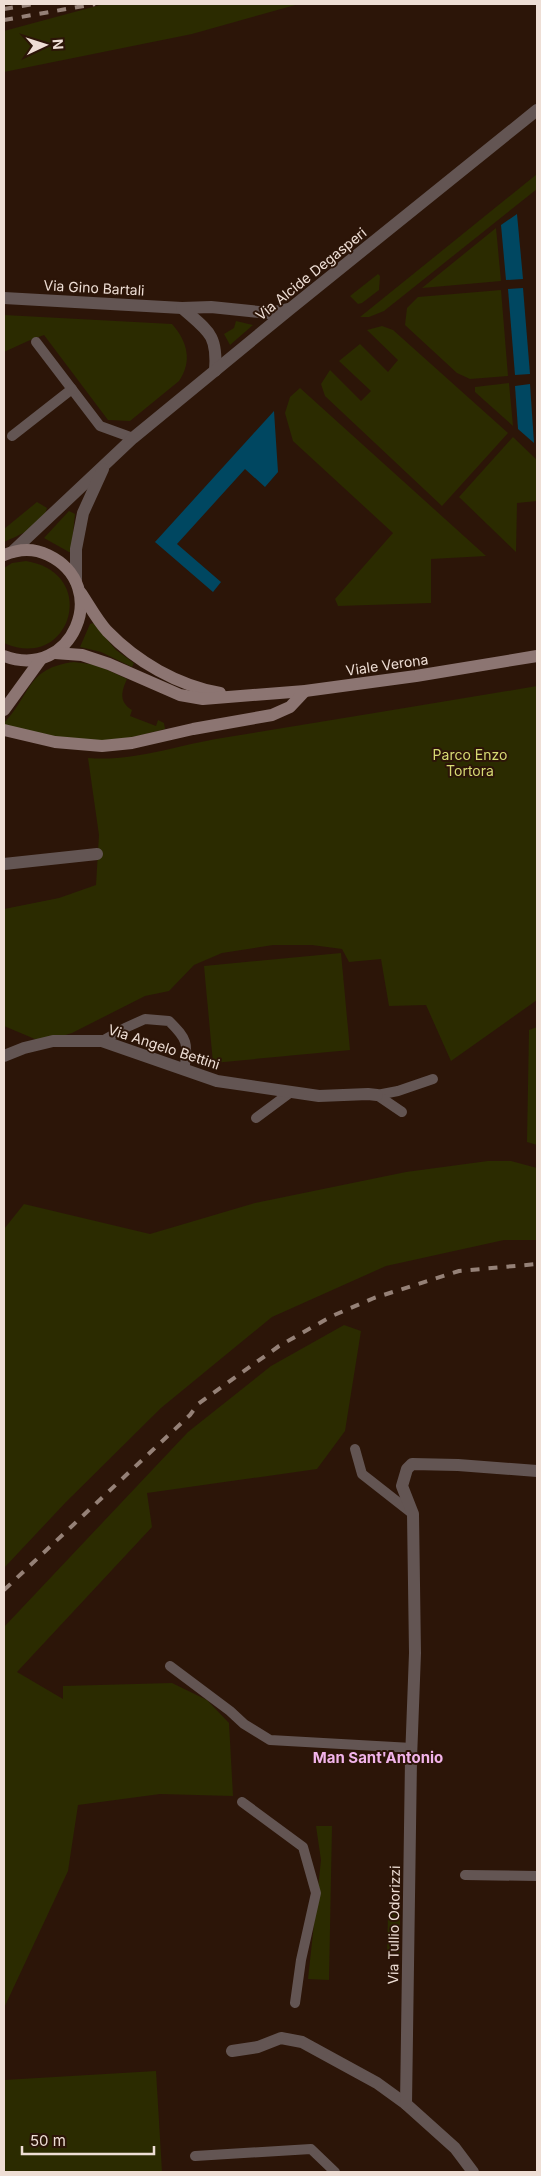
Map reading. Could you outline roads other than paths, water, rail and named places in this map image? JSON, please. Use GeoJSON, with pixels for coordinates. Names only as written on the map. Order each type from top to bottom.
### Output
{"type":"FeatureCollection","features":[{"type":"Feature","properties":{"kind":"main road","name":"Viale Verona"},"geometry":{"type":"LineString","coordinates":[[8,553],[27,550],[43,552],[56,559],[68,569],[107,630],[142,661],[181,682],[205,690],[240,697]]}},
{"type":"Feature","properties":{"kind":"main road"},"geometry":{"type":"LineString","coordinates":[[4,656],[26,661],[41,659],[55,653],[68,641],[78,626],[81,608],[78,586]]}},
{"type":"Feature","properties":{"kind":"main road","name":"Viale Verona"},"geometry":{"type":"LineString","coordinates":[[55,653],[82,655],[109,664],[180,695],[203,699],[305,691],[416,676],[537,656]]}},
{"type":"Feature","properties":{"kind":"main road"},"geometry":{"type":"LineString","coordinates":[[4,710],[41,659]]}},
{"type":"Feature","properties":{"kind":"main road"},"geometry":{"type":"LineString","coordinates":[[4,730],[55,742],[102,746],[132,743],[193,728],[272,715],[290,707],[305,691]]}},
{"type":"Feature","properties":{"kind":"street","name":"Via Alcide Degasperi"},"geometry":{"type":"LineString","coordinates":[[8,553],[133,438],[537,110]]}},
{"type":"Feature","properties":{"kind":"street","name":"Via Gino Bartali"},"geometry":{"type":"LineString","coordinates":[[4,298],[182,308],[211,307],[269,313],[290,309]]}},
{"type":"Feature","properties":{"kind":"street"},"geometry":{"type":"LineString","coordinates":[[182,308],[210,333],[215,344],[215,371]]}},
{"type":"Feature","properties":{"kind":"street","name":"Via Alcide Degasperi"},"geometry":{"type":"LineString","coordinates":[[78,586],[76,549],[83,513],[106,464]]}},
{"type":"Feature","properties":{"kind":"street"},"geometry":{"type":"LineString","coordinates":[[4,864],[97,854]]}},
{"type":"Feature","properties":{"kind":"street","name":"Via Angelo Bettini"},"geometry":{"type":"LineString","coordinates":[[4,1056],[24,1048],[53,1041],[102,1041],[217,1081],[319,1096],[368,1094],[377,1096]]}},
{"type":"Feature","properties":{"kind":"street","name":"Via Tullio Odorizzi"},"geometry":{"type":"LineString","coordinates":[[406,2104],[415,1653],[413,1514],[402,1486],[407,1469],[412,1464],[458,1465],[537,1471]]}},
{"type":"Feature","properties":{"kind":"street"},"geometry":{"type":"LineString","coordinates":[[232,2051],[258,2048],[282,2038],[302,2042],[377,2083],[406,2104],[455,2148],[473,2172]]}},
{"type":"Feature","properties":{"kind":"lane"},"geometry":{"type":"LineString","coordinates":[[36,342],[100,426],[133,438]]}},
{"type":"Feature","properties":{"kind":"lane"},"geometry":{"type":"LineString","coordinates":[[12,436],[72,389]]}},
{"type":"Feature","properties":{"kind":"lane"},"geometry":{"type":"LineString","coordinates":[[102,1041],[124,1028],[145,1019],[169,1021],[184,1036],[187,1054],[184,1070]]}},
{"type":"Feature","properties":{"kind":"lane","name":"Via Angelo Bettini"},"geometry":{"type":"LineString","coordinates":[[377,1096],[433,1079]]}},
{"type":"Feature","properties":{"kind":"lane"},"geometry":{"type":"LineString","coordinates":[[256,1118],[291,1092]]}},
{"type":"Feature","properties":{"kind":"lane"},"geometry":{"type":"LineString","coordinates":[[377,1096],[402,1112]]}},
{"type":"Feature","properties":{"kind":"lane"},"geometry":{"type":"LineString","coordinates":[[355,1450],[362,1474],[413,1514]]}},
{"type":"Feature","properties":{"kind":"lane"},"geometry":{"type":"LineString","coordinates":[[170,1666],[230,1710],[244,1724],[270,1740],[412,1748]]}},
{"type":"Feature","properties":{"kind":"lane"},"geometry":{"type":"LineString","coordinates":[[242,1802],[303,1847],[316,1893],[301,1960],[295,2003]]}},
{"type":"Feature","properties":{"kind":"lane"},"geometry":{"type":"LineString","coordinates":[[465,1875],[537,1876]]}},
{"type":"Feature","properties":{"kind":"lane"},"geometry":{"type":"LineString","coordinates":[[195,2156],[311,2149],[335,2172]]}},
{"type":"Feature","properties":{"kind":"water"},"geometry":{"type":"Polygon","coordinates":[[[517,214],[523,279],[506,280],[501,225],[517,214]]]}},
{"type":"Feature","properties":{"kind":"water"},"geometry":{"type":"Polygon","coordinates":[[[523,288],[530,374],[515,375],[508,289],[523,288]]]}},
{"type":"Feature","properties":{"kind":"water"},"geometry":{"type":"Polygon","coordinates":[[[530,384],[534,443],[518,429],[515,386],[530,384]]]}},
{"type":"Feature","properties":{"kind":"water"},"geometry":{"type":"Polygon","coordinates":[[[274,411],[278,472],[265,487],[245,469],[177,544],[221,582],[213,592],[155,542],[274,411]]]}},
{"type":"Feature","properties":{"kind":"railway"},"geometry":{"type":"LineString","coordinates":[[4,9],[34,4]]}},
{"type":"Feature","properties":{"kind":"railway"},"geometry":{"type":"LineString","coordinates":[[4,20],[95,4]]}},
{"type":"Feature","properties":{"kind":"railway"},"geometry":{"type":"LineString","coordinates":[[4,1590],[190,1415],[198,1404],[279,1346],[332,1316],[374,1298],[459,1271],[537,1264]]}},
{"type":"Feature","properties":{"kind":"district","name":"Man Sant'Antonio"},"geometry":{"type":"Point","coordinates":[378,1758]}},
{"type":"Feature","properties":{"kind":"park label","name":"Parco Enzo Tortora"},"geometry":{"type":"Point","coordinates":[470,764]}}]}
